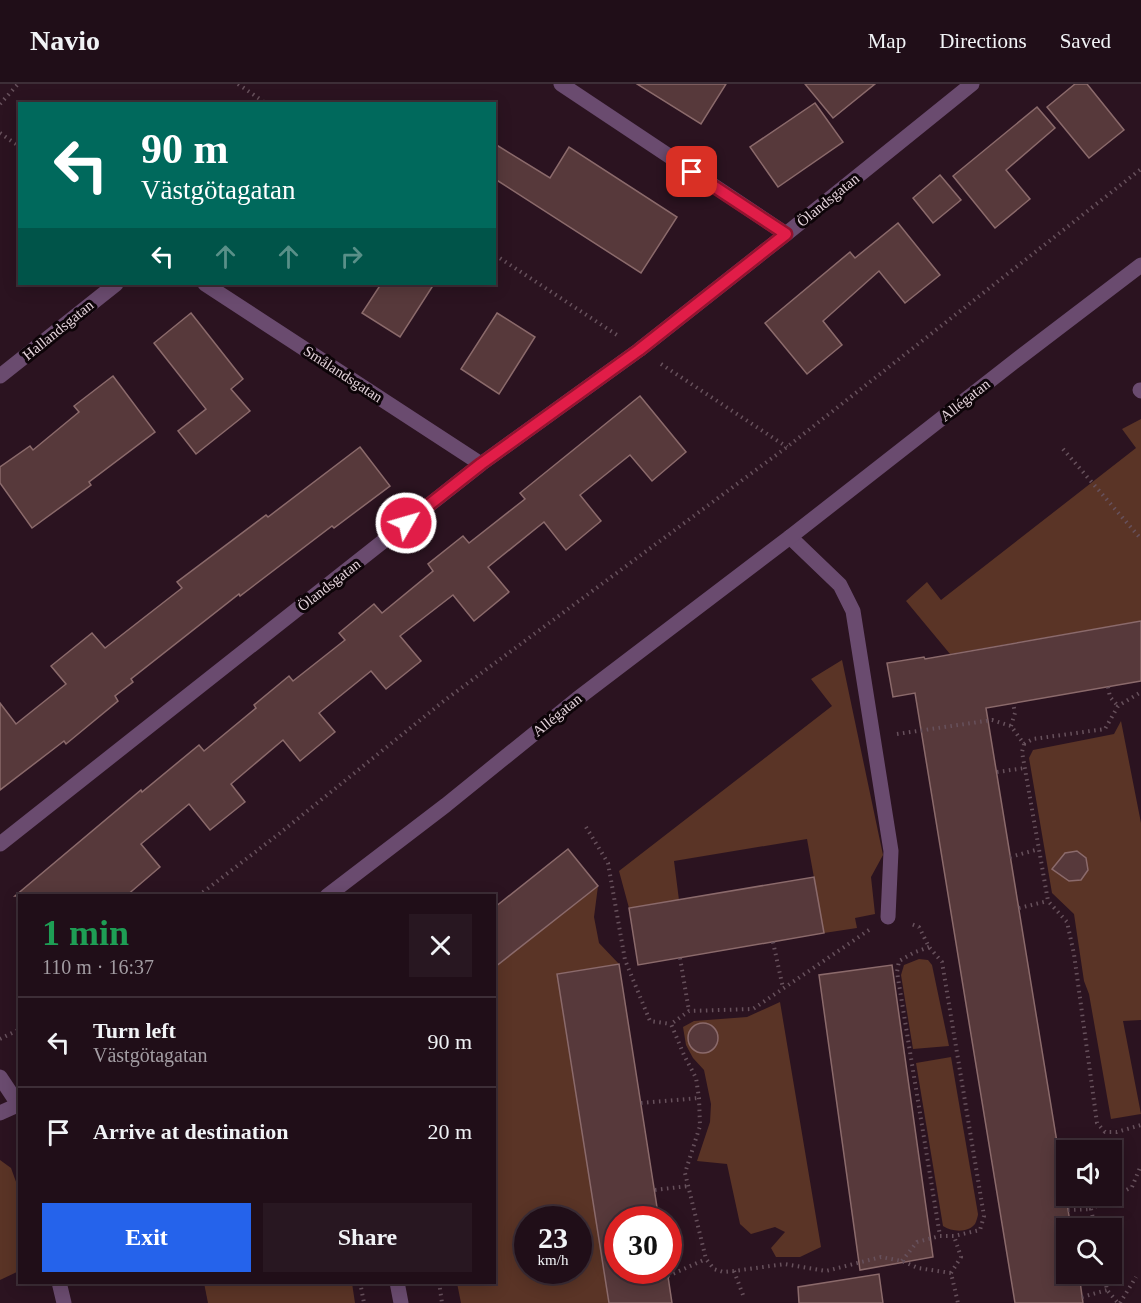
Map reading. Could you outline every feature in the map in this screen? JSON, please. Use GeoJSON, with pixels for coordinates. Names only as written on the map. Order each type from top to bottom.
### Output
{"type":"FeatureCollection","features":[{"type":"Feature","properties":{"kind":"street"},"geometry":{"type":"LineString","coordinates":[[561,84],[786,234]]}},
{"type":"Feature","properties":{"kind":"street","name":"Ölandsgatan"},"geometry":{"type":"LineString","coordinates":[[0,844],[481,464],[639,350],[972,84]]}},
{"type":"Feature","properties":{"kind":"street","name":"Allégatan"},"geometry":{"type":"LineString","coordinates":[[330,894],[446,805],[577,699],[1141,265]]}},
{"type":"Feature","properties":{"kind":"street","name":"Hallandsgatan"},"geometry":{"type":"LineString","coordinates":[[0,376],[115,285]]}},
{"type":"Feature","properties":{"kind":"street","name":"Smålandsgatan"},"geometry":{"type":"LineString","coordinates":[[207,285],[481,464]]}},
{"type":"Feature","properties":{"kind":"street"},"geometry":{"type":"LineString","coordinates":[[790,537],[840,585],[853,611],[891,851],[888,917]]}},
{"type":"Feature","properties":{"kind":"street"},"geometry":{"type":"LineString","coordinates":[[0,1077],[18,1104]]}},
{"type":"Feature","properties":{"kind":"street"},"geometry":{"type":"LineString","coordinates":[[0,1113],[18,1105]]}},
{"type":"Feature","properties":{"kind":"street"},"geometry":{"type":"LineString","coordinates":[[59,1284],[64,1303]]}},
{"type":"Feature","properties":{"kind":"street"},"geometry":{"type":"LineString","coordinates":[[397,1284],[401,1303]]}},
{"type":"Feature","properties":{"kind":"path"},"geometry":{"type":"LineString","coordinates":[[0,104],[18,84]]}},
{"type":"Feature","properties":{"kind":"path"},"geometry":{"type":"LineString","coordinates":[[238,84],[264,102]]}},
{"type":"Feature","properties":{"kind":"path"},"geometry":{"type":"LineString","coordinates":[[0,133],[18,146]]}},
{"type":"Feature","properties":{"kind":"path"},"geometry":{"type":"LineString","coordinates":[[201,894],[445,700],[788,447],[1141,168]]}},
{"type":"Feature","properties":{"kind":"path"},"geometry":{"type":"LineString","coordinates":[[1062,449],[1141,539]]}},
{"type":"Feature","properties":{"kind":"path"},"geometry":{"type":"LineString","coordinates":[[1108,687],[1110,697],[1118,706]]}},
{"type":"Feature","properties":{"kind":"path"},"geometry":{"type":"LineString","coordinates":[[1141,692],[1118,706],[1105,729],[1033,739],[1024,744],[1022,752],[1048,901],[1067,922],[1074,954],[1097,1123],[1105,1132],[1117,1132],[1141,1125]]}},
{"type":"Feature","properties":{"kind":"path"},"geometry":{"type":"LineString","coordinates":[[1011,726],[1015,713],[1013,703]]}},
{"type":"Feature","properties":{"kind":"path"},"geometry":{"type":"LineString","coordinates":[[873,737],[992,720],[1011,726],[1024,744]]}},
{"type":"Feature","properties":{"kind":"path"},"geometry":{"type":"LineString","coordinates":[[997,772],[1025,768]]}},
{"type":"Feature","properties":{"kind":"path"},"geometry":{"type":"LineString","coordinates":[[586,827],[608,863],[625,960],[650,1022],[671,1024],[689,1011],[753,1008],[888,917],[920,927],[929,947],[942,962],[984,1216],[980,1230],[917,1242],[903,1261]]}},
{"type":"Feature","properties":{"kind":"path"},"geometry":{"type":"LineString","coordinates":[[1010,856],[1039,849]]}},
{"type":"Feature","properties":{"kind":"path"},"geometry":{"type":"LineString","coordinates":[[1019,908],[1048,901]]}},
{"type":"Feature","properties":{"kind":"path"},"geometry":{"type":"LineString","coordinates":[[773,942],[783,988]]}},
{"type":"Feature","properties":{"kind":"path"},"geometry":{"type":"LineString","coordinates":[[929,947],[899,961],[897,972],[940,1236]]}},
{"type":"Feature","properties":{"kind":"path"},"geometry":{"type":"LineString","coordinates":[[680,958],[689,1011]]}},
{"type":"Feature","properties":{"kind":"path"},"geometry":{"type":"LineString","coordinates":[[671,1024],[696,1078],[700,1126],[685,1173],[706,1259],[714,1269],[723,1272],[785,1264],[826,1270],[882,1257],[903,1261],[918,1268],[951,1273]]}},
{"type":"Feature","properties":{"kind":"path"},"geometry":{"type":"LineString","coordinates":[[0,1040],[18,1030]]}},
{"type":"Feature","properties":{"kind":"path"},"geometry":{"type":"LineString","coordinates":[[641,1103],[699,1098]]}},
{"type":"Feature","properties":{"kind":"path"},"geometry":{"type":"LineString","coordinates":[[1068,1210],[1091,1209],[1131,1187],[1141,1165]]}},
{"type":"Feature","properties":{"kind":"path"},"geometry":{"type":"LineString","coordinates":[[654,1190],[688,1186]]}},
{"type":"Feature","properties":{"kind":"path"},"geometry":{"type":"LineString","coordinates":[[1091,1209],[1093,1218]]}},
{"type":"Feature","properties":{"kind":"path"},"geometry":{"type":"LineString","coordinates":[[954,1236],[962,1257],[951,1273],[958,1303]]}},
{"type":"Feature","properties":{"kind":"path"},"geometry":{"type":"LineString","coordinates":[[682,1270],[706,1259]]}},
{"type":"Feature","properties":{"kind":"path"},"geometry":{"type":"LineString","coordinates":[[734,1271],[743,1296]]}},
{"type":"Feature","properties":{"kind":"path"},"geometry":{"type":"LineString","coordinates":[[1106,1284],[1107,1290],[1119,1303],[1136,1277]]}},
{"type":"Feature","properties":{"kind":"path"},"geometry":{"type":"LineString","coordinates":[[360,1284],[364,1303]]}},
{"type":"Feature","properties":{"kind":"path"},"geometry":{"type":"LineString","coordinates":[[439,1284],[442,1303]]}},
{"type":"Feature","properties":{"kind":"path"},"geometry":{"type":"LineString","coordinates":[[1082,1297],[1107,1290]]}},
{"type":"Feature","properties":{"kind":"shaded area"},"geometry":{"type":"Polygon","coordinates":[[[1141,419],[1141,621],[950,654],[906,601],[927,582],[941,600],[1136,448],[1122,429],[1141,419]]]}},
{"type":"Feature","properties":{"kind":"shaded area"},"geometry":{"type":"Polygon","coordinates":[[[842,660],[883,855],[871,877],[875,914],[855,918],[857,928],[824,933],[807,839],[674,861],[679,900],[629,908],[619,871],[832,706],[811,679],[842,660]]]}},
{"type":"Feature","properties":{"kind":"shaded area"},"geometry":{"type":"Polygon","coordinates":[[[1121,721],[1141,823],[1141,1020],[1123,1021],[1141,1114],[1111,1119],[1089,994],[1084,981],[1074,914],[1052,893],[1029,758],[1033,750],[1114,734],[1121,721]]]}},
{"type":"Feature","properties":{"kind":"shaded area"},"geometry":{"type":"Polygon","coordinates":[[[598,886],[594,917],[599,943],[619,964],[557,974],[604,1271],[604,1284],[606,1284],[609,1303],[461,1303],[457,1284],[496,1284],[496,966],[598,886]]]}},
{"type":"Feature","properties":{"kind":"shaded area"},"geometry":{"type":"Polygon","coordinates":[[[919,959],[928,960],[932,965],[949,1046],[913,1049],[901,975],[904,965],[919,959]]]}},
{"type":"Feature","properties":{"kind":"shaded area"},"geometry":{"type":"Polygon","coordinates":[[[780,1002],[821,1247],[800,1257],[776,1257],[771,1248],[785,1232],[775,1227],[751,1234],[740,1224],[727,1164],[697,1161],[710,1122],[711,1104],[704,1070],[693,1058],[686,1045],[683,1027],[694,1021],[747,1017],[780,1002]]]}},
{"type":"Feature","properties":{"kind":"shaded area"},"geometry":{"type":"Polygon","coordinates":[[[951,1057],[978,1214],[972,1227],[960,1231],[943,1226],[916,1063],[951,1057]]]}},
{"type":"Feature","properties":{"kind":"shaded area"},"geometry":{"type":"Polygon","coordinates":[[[0,1160],[11,1168],[18,1187],[18,1271],[0,1280],[0,1160]]]}},
{"type":"Feature","properties":{"kind":"shaded area"},"geometry":{"type":"Polygon","coordinates":[[[204,1284],[352,1284],[355,1303],[208,1303],[204,1284]]]}},
{"type":"Feature","properties":{"kind":"building"},"geometry":{"type":"Polygon","coordinates":[[[637,84],[726,84],[701,124],[637,84]]]}},
{"type":"Feature","properties":{"kind":"building"},"geometry":{"type":"Polygon","coordinates":[[[805,84],[875,84],[833,118],[805,84]]]}},
{"type":"Feature","properties":{"kind":"building"},"geometry":{"type":"Polygon","coordinates":[[[1075,84],[1087,84],[1124,130],[1089,158],[1047,107],[1075,84]]]}},
{"type":"Feature","properties":{"kind":"building"},"geometry":{"type":"Polygon","coordinates":[[[815,103],[843,142],[778,187],[750,147],[815,103]]]}},
{"type":"Feature","properties":{"kind":"building"},"geometry":{"type":"Polygon","coordinates":[[[1037,107],[1055,128],[1006,170],[1030,199],[995,228],[953,176],[1037,107]]]}},
{"type":"Feature","properties":{"kind":"building"},"geometry":{"type":"Polygon","coordinates":[[[496,145],[550,178],[569,147],[677,217],[641,273],[496,180],[496,145]]]}},
{"type":"Feature","properties":{"kind":"building"},"geometry":{"type":"Polygon","coordinates":[[[940,175],[961,200],[933,223],[913,198],[940,175]]]}},
{"type":"Feature","properties":{"kind":"building"},"geometry":{"type":"Polygon","coordinates":[[[898,223],[940,275],[905,303],[879,271],[823,321],[842,345],[807,374],[765,323],[850,252],[855,258],[898,223]]]}},
{"type":"Feature","properties":{"kind":"building"},"geometry":{"type":"Polygon","coordinates":[[[380,285],[433,285],[400,337],[362,313],[380,285]]]}},
{"type":"Feature","properties":{"kind":"building"},"geometry":{"type":"Polygon","coordinates":[[[191,313],[243,379],[231,389],[250,411],[196,454],[178,431],[206,409],[154,343],[191,313]]]}},
{"type":"Feature","properties":{"kind":"building"},"geometry":{"type":"Polygon","coordinates":[[[497,313],[535,337],[499,394],[461,369],[497,313]]]}},
{"type":"Feature","properties":{"kind":"building"},"geometry":{"type":"Polygon","coordinates":[[[113,376],[155,432],[89,482],[91,485],[32,528],[0,483],[0,467],[30,446],[33,450],[79,412],[74,406],[113,376]]]}},
{"type":"Feature","properties":{"kind":"building"},"geometry":{"type":"Polygon","coordinates":[[[640,396],[686,452],[652,481],[630,455],[580,495],[601,521],[566,550],[544,522],[488,567],[509,592],[474,621],[453,595],[400,636],[421,661],[386,689],[371,671],[319,713],[335,732],[300,761],[283,740],[231,784],[245,802],[210,830],[189,804],[141,844],[160,867],[128,894],[18,894],[15,896],[141,790],[142,792],[199,745],[204,751],[256,708],[254,705],[289,676],[293,681],[345,640],[339,633],[374,604],[382,613],[433,571],[428,564],[463,536],[469,543],[525,499],[520,493],[640,396]]]}},
{"type":"Feature","properties":{"kind":"building"},"geometry":{"type":"Polygon","coordinates":[[[360,447],[390,486],[334,528],[332,526],[240,596],[239,594],[131,679],[133,682],[115,696],[118,701],[66,744],[64,741],[0,790],[0,703],[16,724],[66,684],[51,666],[92,633],[105,648],[182,588],[177,582],[360,447]]]}},
{"type":"Feature","properties":{"kind":"building"},"geometry":{"type":"Polygon","coordinates":[[[1141,621],[1141,681],[986,708],[1057,1140],[1056,1206],[1067,1206],[1069,1218],[1056,1218],[1056,1284],[1080,1284],[1083,1303],[1015,1303],[915,693],[893,697],[887,663],[924,657],[925,659],[1141,621]]]}},
{"type":"Feature","properties":{"kind":"building"},"geometry":{"type":"Polygon","coordinates":[[[568,849],[598,886],[496,966],[496,906],[568,849]]]}},
{"type":"Feature","properties":{"kind":"building"},"geometry":{"type":"Polygon","coordinates":[[[1077,851],[1086,858],[1088,870],[1081,880],[1069,881],[1052,869],[1065,853],[1077,851]]]}},
{"type":"Feature","properties":{"kind":"building"},"geometry":{"type":"Polygon","coordinates":[[[814,877],[824,933],[638,965],[629,908],[814,877]]]}},
{"type":"Feature","properties":{"kind":"building"},"geometry":{"type":"Polygon","coordinates":[[[619,964],[657,1206],[604,1206],[604,1271],[557,974],[619,964]]]}},
{"type":"Feature","properties":{"kind":"building"},"geometry":{"type":"Polygon","coordinates":[[[892,965],[933,1257],[860,1270],[819,975],[892,965]]]}},
{"type":"Feature","properties":{"kind":"building"},"geometry":{"type":"Polygon","coordinates":[[[703,1023],[714,1027],[718,1038],[714,1049],[703,1053],[692,1049],[688,1038],[692,1027],[703,1023]]]}},
{"type":"Feature","properties":{"kind":"building"},"geometry":{"type":"Polygon","coordinates":[[[879,1274],[883,1303],[799,1303],[798,1287],[879,1274]]]}},
{"type":"Feature","properties":{"kind":"building"},"geometry":{"type":"Polygon","coordinates":[[[606,1284],[669,1284],[672,1303],[609,1303],[606,1284]]]}},
{"type":"Feature","properties":{"kind":"route"},"geometry":{"type":"LineString","coordinates":[[406,523],[481,464],[639,350],[786,234],[692,172]]}}]}
